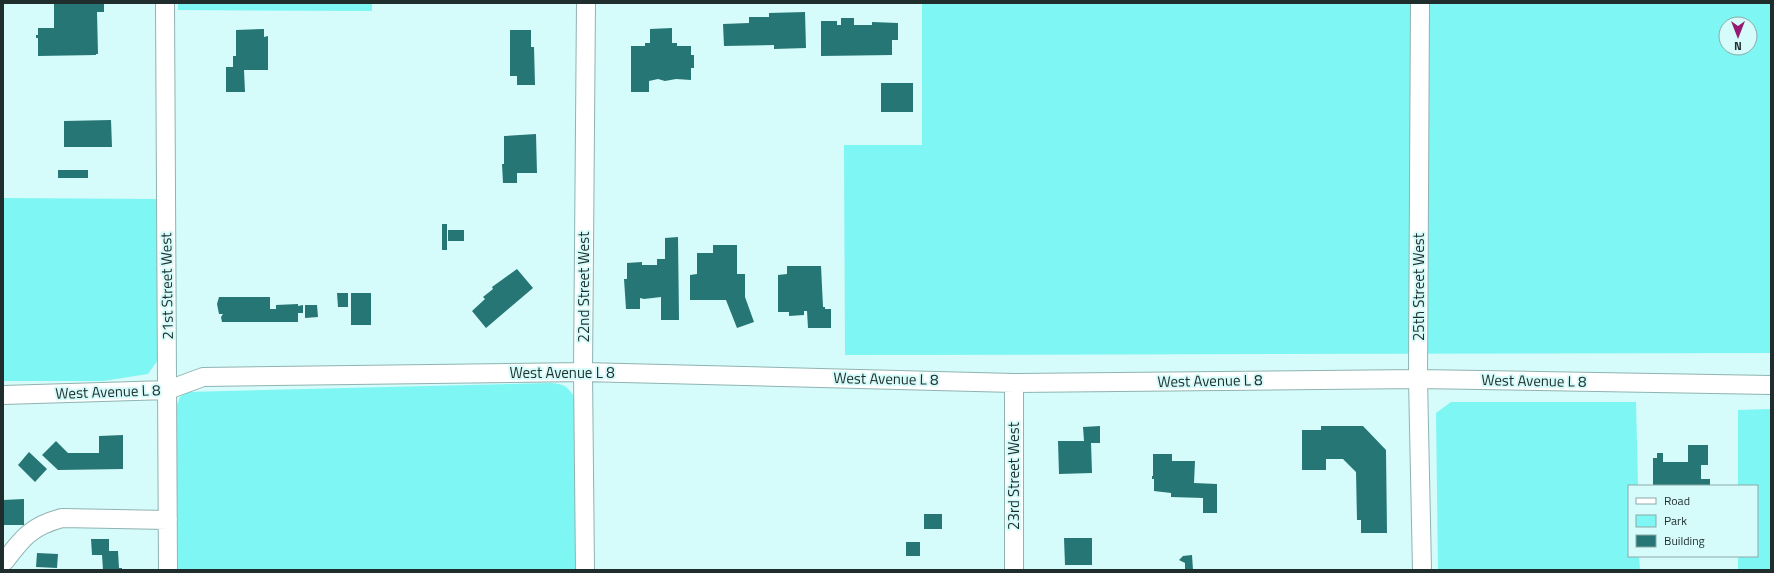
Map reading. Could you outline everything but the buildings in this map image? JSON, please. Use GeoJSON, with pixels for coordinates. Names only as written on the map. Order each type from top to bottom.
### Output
{"type":"FeatureCollection","features":[{"type":"Feature","properties":{"kind":"street","name":"21st Street West"},"geometry":{"type":"LineString","coordinates":[[165,3],[168,570]]}},
{"type":"Feature","properties":{"kind":"street","name":"22nd Street West"},"geometry":{"type":"LineString","coordinates":[[585,570],[583,372],[586,3]]}},
{"type":"Feature","properties":{"kind":"street","name":"25th Street West"},"geometry":{"type":"LineString","coordinates":[[1420,3],[1418,379],[1422,570]]}},
{"type":"Feature","properties":{"kind":"street","name":"West Avenue L 8"},"geometry":{"type":"LineString","coordinates":[[3,395],[168,390],[204,377],[583,372],[1014,383],[1418,379],[1771,385]]}},
{"type":"Feature","properties":{"kind":"street","name":"23rd Street West"},"geometry":{"type":"LineString","coordinates":[[1014,383],[1014,570]]}},
{"type":"Feature","properties":{"kind":"street"},"geometry":{"type":"LineString","coordinates":[[4,562],[32,530],[50,521],[62,518],[168,520]]}},
{"type":"Feature","properties":{"kind":"green space"},"geometry":{"type":"Polygon","coordinates":[[[178,3],[372,3],[372,11],[178,10],[178,3]]]}},
{"type":"Feature","properties":{"kind":"green space"},"geometry":{"type":"Polygon","coordinates":[[[922,3],[1771,3],[1771,353],[845,355],[844,145],[922,145],[922,3]]]}},
{"type":"Feature","properties":{"kind":"green space"},"geometry":{"type":"Polygon","coordinates":[[[3,198],[159,199],[160,357],[148,374],[103,381],[3,381],[3,198]]]}},
{"type":"Feature","properties":{"kind":"green space"},"geometry":{"type":"Polygon","coordinates":[[[560,384],[566,387],[575,398],[576,570],[178,570],[176,408],[180,397],[187,392],[560,384]]]}},
{"type":"Feature","properties":{"kind":"green space"},"geometry":{"type":"Polygon","coordinates":[[[1451,402],[1636,402],[1638,485],[1628,485],[1628,557],[1639,557],[1640,570],[1438,570],[1436,413],[1451,402]]]}},
{"type":"Feature","properties":{"kind":"green space"},"geometry":{"type":"Polygon","coordinates":[[[1771,409],[1771,570],[1738,570],[1738,557],[1758,557],[1758,485],[1738,485],[1738,410],[1771,409]]]}}]}
